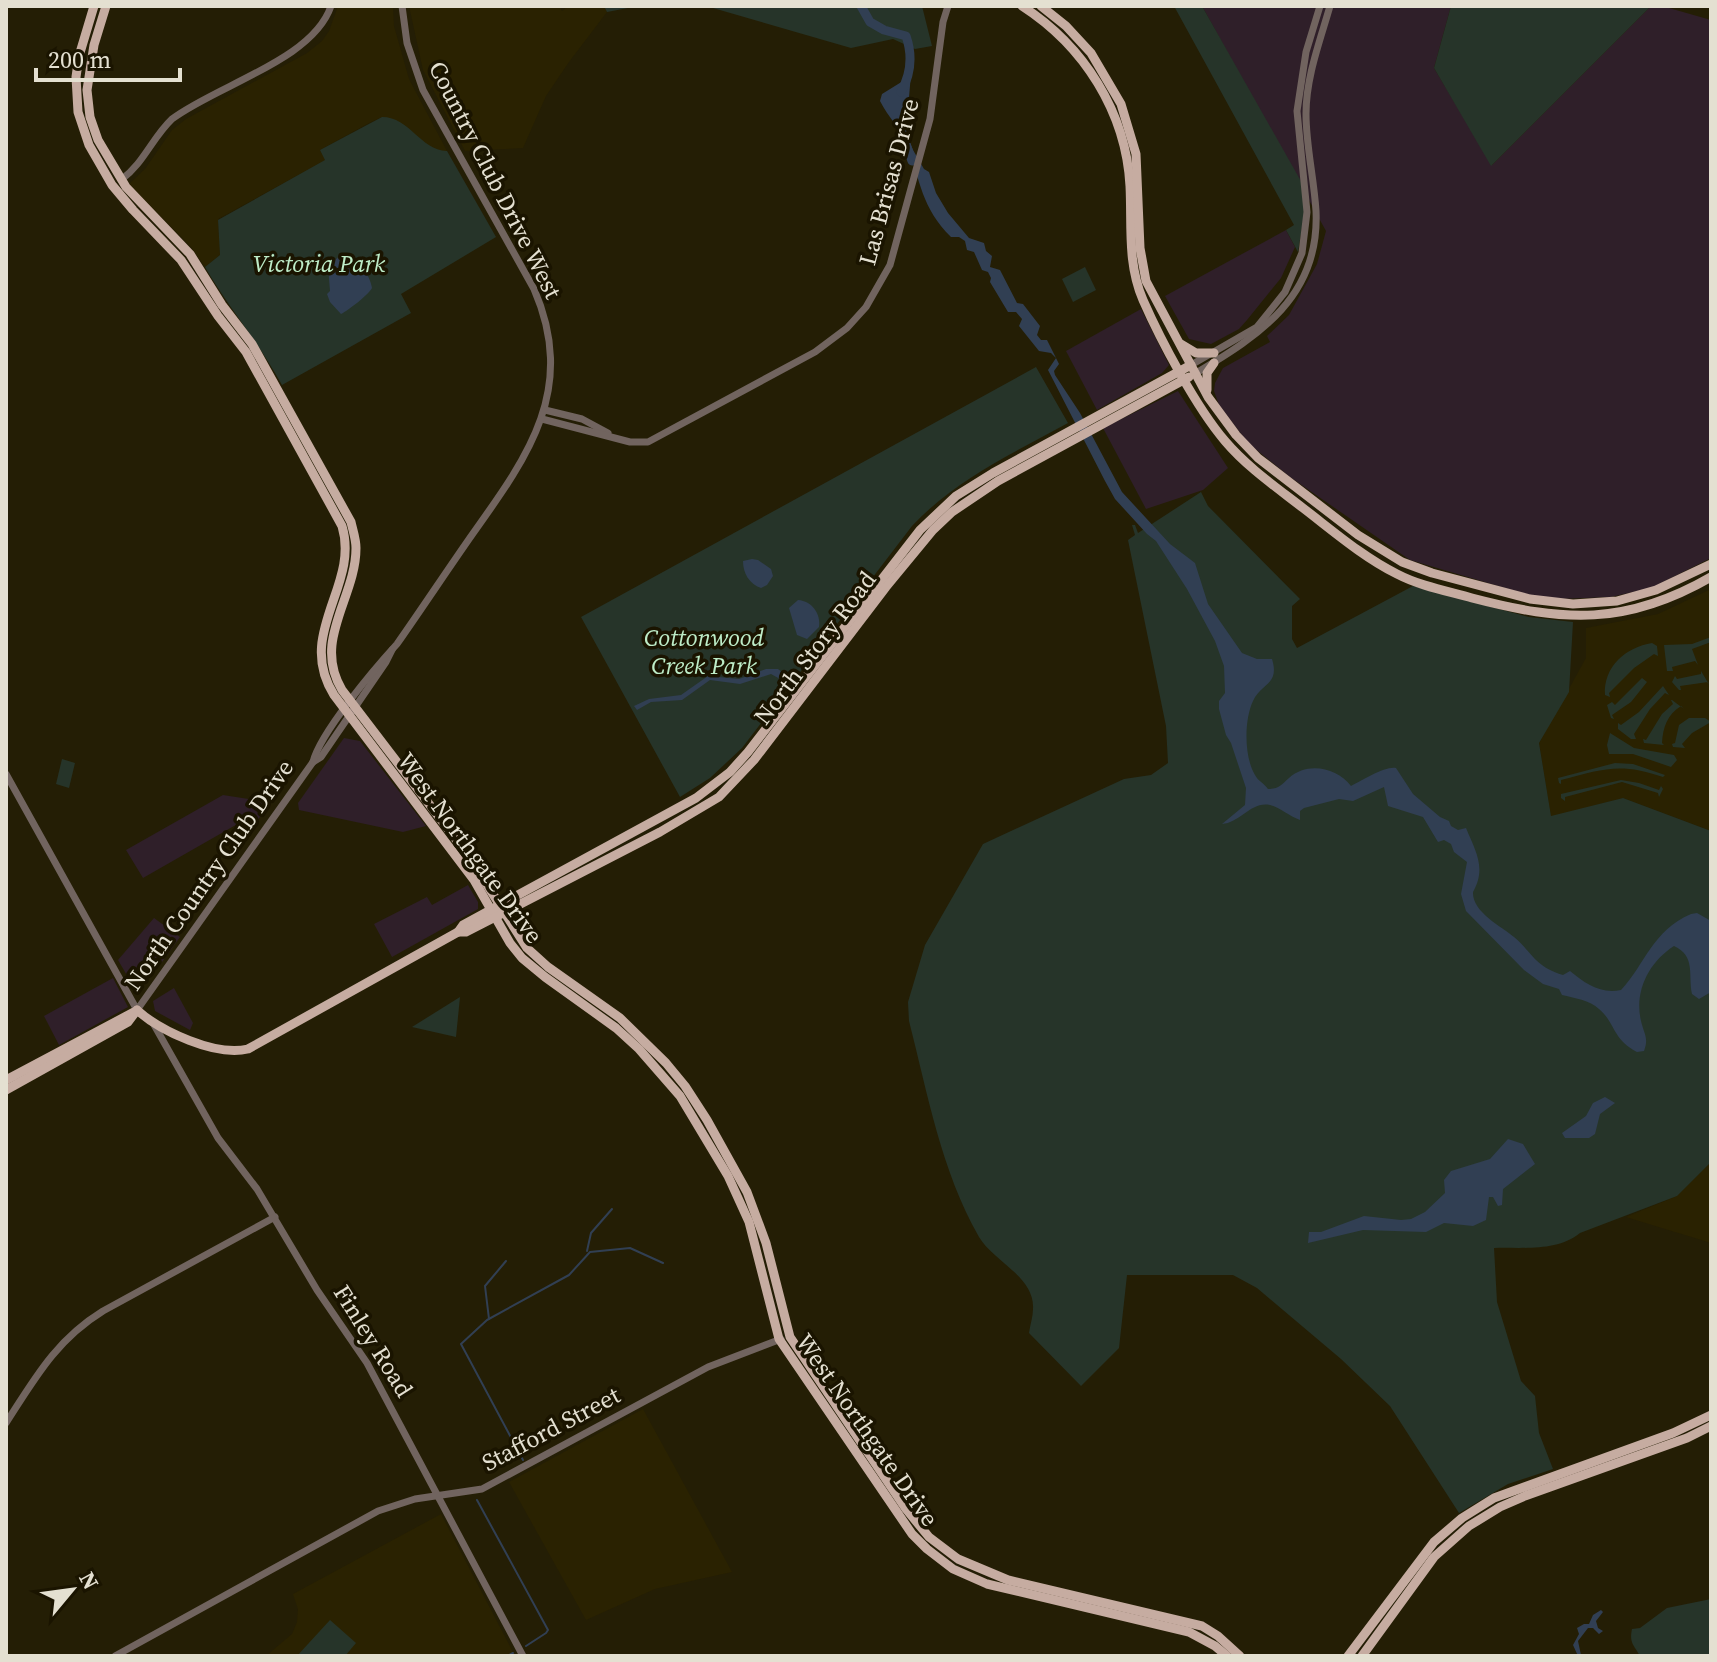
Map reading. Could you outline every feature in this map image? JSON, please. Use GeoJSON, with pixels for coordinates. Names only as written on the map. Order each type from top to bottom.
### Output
{"type":"FeatureCollection","features":[{"type":"Feature","properties":{"kind":"main road","name":"West Northgate Drive"},"geometry":{"type":"LineString","coordinates":[[94,6],[76,77],[93,154],[112,185],[181,260],[246,352],[337,505],[351,522],[356,550],[332,634],[331,651],[337,679],[350,709],[427,810],[468,855],[522,958],[616,1028],[680,1096],[740,1201],[756,1247],[779,1339],[897,1515],[941,1561],[970,1578],[1006,1590],[1189,1632],[1227,1656]]}},
{"type":"Feature","properties":{"kind":"main road","name":"West Northgate Drive"},"geometry":{"type":"LineString","coordinates":[[106,6],[87,90],[85,118],[121,180],[190,254],[222,305],[252,344],[337,505]]}},
{"type":"Feature","properties":{"kind":"main road"},"geometry":{"type":"LineString","coordinates":[[1022,6],[1062,37],[1085,63],[1106,98],[1125,149],[1130,186],[1130,248],[1144,302],[1218,433],[1244,461],[1351,545],[1397,574],[1499,605],[1550,615],[1603,615],[1658,603],[1711,577]]}},
{"type":"Feature","properties":{"kind":"main road"},"geometry":{"type":"LineString","coordinates":[[1041,6],[1079,39],[1111,84],[1131,132],[1139,183],[1140,248],[1152,294],[1208,397],[1243,443],[1291,483],[1358,535],[1402,562],[1549,602],[1585,604],[1617,601],[1656,590],[1711,564]]}},
{"type":"Feature","properties":{"kind":"main road"},"geometry":{"type":"LineString","coordinates":[[88,24],[99,27]]}},
{"type":"Feature","properties":{"kind":"main road"},"geometry":{"type":"LineString","coordinates":[[1125,149],[1131,155],[1134,178],[1139,183]]}},
{"type":"Feature","properties":{"kind":"main road"},"geometry":{"type":"LineString","coordinates":[[1177,341],[1196,353],[1214,358],[1206,377],[1208,397]]}},
{"type":"Feature","properties":{"kind":"main road","name":"North Story Road"},"geometry":{"type":"LineString","coordinates":[[137,1010],[172,1034],[215,1049],[232,1052],[248,1049],[458,932],[463,925],[660,832],[719,797],[735,783],[776,724],[925,538],[974,490],[1193,369]]}},
{"type":"Feature","properties":{"kind":"main road"},"geometry":{"type":"LineString","coordinates":[[1244,461],[1253,463],[1277,480],[1291,483]]}},
{"type":"Feature","properties":{"kind":"main road"},"geometry":{"type":"LineString","coordinates":[[1499,605],[1502,591]]}},
{"type":"Feature","properties":{"kind":"main road","name":"West Northgate Drive"},"geometry":{"type":"LineString","coordinates":[[497,911],[527,948],[548,967],[620,1018],[685,1086],[747,1192],[766,1243],[790,1337],[929,1537],[947,1552],[974,1567],[1008,1580],[1189,1622],[1218,1636],[1240,1656]]}},
{"type":"Feature","properties":{"kind":"main road"},"geometry":{"type":"LineString","coordinates":[[6,1080],[137,1010]]}},
{"type":"Feature","properties":{"kind":"main road"},"geometry":{"type":"LineString","coordinates":[[6,1090],[128,1022],[137,1010]]}},
{"type":"Feature","properties":{"kind":"main road"},"geometry":{"type":"LineString","coordinates":[[1361,1651],[1434,1542],[1478,1507],[1514,1490],[1673,1433],[1711,1415]]}},
{"type":"Feature","properties":{"kind":"main road"},"geometry":{"type":"LineString","coordinates":[[1348,1656],[1361,1651],[1434,1557],[1484,1516],[1525,1496],[1687,1438],[1711,1426]]}},
{"type":"Feature","properties":{"kind":"street"},"geometry":{"type":"LineString","coordinates":[[121,180],[143,161],[162,129],[172,119],[304,44],[323,25],[331,6]]}},
{"type":"Feature","properties":{"kind":"street","name":"Country Club Drive West"},"geometry":{"type":"LineString","coordinates":[[402,6],[407,43],[423,89],[538,299],[549,357],[544,415]]}},
{"type":"Feature","properties":{"kind":"street","name":"Las Brisas Drive"},"geometry":{"type":"LineString","coordinates":[[544,415],[630,442],[654,440],[833,341],[861,313],[890,265],[930,119],[943,22],[948,6]]}},
{"type":"Feature","properties":{"kind":"street"},"geometry":{"type":"LineString","coordinates":[[1311,212],[1297,111],[1306,52],[1320,6]]}},
{"type":"Feature","properties":{"kind":"street"},"geometry":{"type":"LineString","coordinates":[[1193,369],[1214,358],[1277,310],[1302,253],[1311,212],[1306,112],[1308,88],[1330,6]]}},
{"type":"Feature","properties":{"kind":"street","name":"North Country Club Drive"},"geometry":{"type":"LineString","coordinates":[[137,1010],[313,762],[321,757],[350,709],[507,486],[544,415]]}},
{"type":"Feature","properties":{"kind":"street"},"geometry":{"type":"LineString","coordinates":[[6,774],[137,1010]]}},
{"type":"Feature","properties":{"kind":"street","name":"Finley Road"},"geometry":{"type":"LineString","coordinates":[[153,1023],[218,1138],[275,1217],[317,1290],[367,1363],[523,1656]]}},
{"type":"Feature","properties":{"kind":"street"},"geometry":{"type":"LineString","coordinates":[[167,1050],[172,1034]]}},
{"type":"Feature","properties":{"kind":"street","name":"Finley Road"},"geometry":{"type":"LineString","coordinates":[[172,1034],[172,1058]]}},
{"type":"Feature","properties":{"kind":"street"},"geometry":{"type":"LineString","coordinates":[[6,1423],[56,1349],[79,1327],[115,1304],[275,1217]]}},
{"type":"Feature","properties":{"kind":"street","name":"Stafford Street"},"geometry":{"type":"LineString","coordinates":[[115,1656],[378,1511],[438,1495],[482,1489],[708,1367],[790,1337]]}},
{"type":"Feature","properties":{"kind":"shaded area"},"geometry":{"type":"Polygon","coordinates":[[[338,6],[393,6],[394,26],[409,79],[447,151],[437,151],[382,117],[369,123],[320,150],[326,160],[218,219],[220,255],[205,267],[191,247],[129,184],[145,169],[172,130],[186,119],[307,53],[322,41],[338,6]]]}},
{"type":"Feature","properties":{"kind":"shaded area"},"geometry":{"type":"Polygon","coordinates":[[[409,6],[559,6],[562,11],[569,6],[604,6],[607,12],[546,96],[523,148],[465,151],[423,70],[409,6]]]}},
{"type":"Feature","properties":{"kind":"shaded area"},"geometry":{"type":"Polygon","coordinates":[[[1202,6],[1451,6],[1434,68],[1492,165],[1651,6],[1662,6],[1711,20],[1711,558],[1651,588],[1611,597],[1559,599],[1532,596],[1410,560],[1290,477],[1248,443],[1219,405],[1214,391],[1215,383],[1223,368],[1270,342],[1267,336],[1289,315],[1317,264],[1326,231],[1202,6]]]}},
{"type":"Feature","properties":{"kind":"shaded area"},"geometry":{"type":"Polygon","coordinates":[[[1286,230],[1295,247],[1281,278],[1239,329],[1211,344],[1189,339],[1165,296],[1286,230]]]}},
{"type":"Feature","properties":{"kind":"shaded area"},"geometry":{"type":"Polygon","coordinates":[[[1141,309],[1169,365],[1162,373],[1097,410],[1066,351],[1141,309]]]}},
{"type":"Feature","properties":{"kind":"shaded area"},"geometry":{"type":"Polygon","coordinates":[[[1178,391],[1228,468],[1203,490],[1146,509],[1103,428],[1178,391]]]}},
{"type":"Feature","properties":{"kind":"shaded area"},"geometry":{"type":"Polygon","coordinates":[[[1711,589],[1711,831],[1623,798],[1551,817],[1539,743],[1586,658],[1586,628],[1658,614],[1711,589]]]}},
{"type":"Feature","properties":{"kind":"shaded area"},"geometry":{"type":"Polygon","coordinates":[[[344,738],[360,741],[426,826],[403,832],[299,810],[298,803],[344,738]]]}},
{"type":"Feature","properties":{"kind":"shaded area"},"geometry":{"type":"Polygon","coordinates":[[[223,795],[255,800],[268,806],[251,829],[241,822],[143,878],[126,850],[223,795]]]}},
{"type":"Feature","properties":{"kind":"shaded area"},"geometry":{"type":"Polygon","coordinates":[[[468,885],[478,902],[478,909],[392,957],[374,924],[427,897],[432,905],[468,885]]]}},
{"type":"Feature","properties":{"kind":"shaded area"},"geometry":{"type":"Polygon","coordinates":[[[154,918],[180,937],[162,962],[158,960],[137,986],[132,984],[118,960],[154,918]]]}},
{"type":"Feature","properties":{"kind":"shaded area"},"geometry":{"type":"Polygon","coordinates":[[[113,978],[128,1007],[59,1045],[44,1016],[113,978]]]}},
{"type":"Feature","properties":{"kind":"shaded area"},"geometry":{"type":"Polygon","coordinates":[[[174,988],[193,1023],[190,1030],[155,1011],[153,1001],[174,988]]]}},
{"type":"Feature","properties":{"kind":"shaded area"},"geometry":{"type":"Polygon","coordinates":[[[1711,1162],[1711,1243],[1626,1217],[1677,1196],[1711,1162]]]}},
{"type":"Feature","properties":{"kind":"shaded area"},"geometry":{"type":"Polygon","coordinates":[[[643,1409],[732,1572],[655,1589],[586,1620],[509,1482],[643,1409]]]}},
{"type":"Feature","properties":{"kind":"shaded area"},"geometry":{"type":"Polygon","coordinates":[[[441,1514],[514,1654],[266,1656],[292,1634],[298,1609],[293,1594],[441,1514]]]}},
{"type":"Feature","properties":{"kind":"green space"},"geometry":{"type":"Polygon","coordinates":[[[604,6],[922,6],[932,46],[915,49],[893,39],[851,48],[713,8],[633,7],[607,12],[604,6]]]}},
{"type":"Feature","properties":{"kind":"green space"},"geometry":{"type":"Polygon","coordinates":[[[1174,6],[1202,6],[1302,183],[1305,209],[1298,252],[1286,230],[1294,225],[1174,6]]]}},
{"type":"Feature","properties":{"kind":"green space"},"geometry":{"type":"Polygon","coordinates":[[[1451,6],[1651,6],[1491,166],[1434,68],[1451,6]]]}},
{"type":"Feature","properties":{"kind":"green space","name":"Victoria Park"},"geometry":{"type":"Polygon","coordinates":[[[382,117],[400,122],[429,145],[447,151],[496,237],[401,294],[411,313],[282,385],[205,267],[220,255],[218,220],[325,160],[320,150],[382,117]]]}},
{"type":"Feature","properties":{"kind":"green space"},"geometry":{"type":"Polygon","coordinates":[[[1085,267],[1096,290],[1073,302],[1062,279],[1085,267]]]}},
{"type":"Feature","properties":{"kind":"green space","name":"Cottonwood Creek Park"},"geometry":{"type":"Polygon","coordinates":[[[1036,367],[1068,423],[966,481],[912,526],[742,748],[710,778],[680,797],[581,617],[1036,367]]]}},
{"type":"Feature","properties":{"kind":"green space"},"geometry":{"type":"Polygon","coordinates":[[[1201,492],[1208,506],[1300,599],[1292,606],[1292,639],[1297,648],[1413,586],[1529,617],[1573,622],[1569,692],[1539,743],[1551,816],[1623,798],[1711,831],[1711,1162],[1677,1196],[1561,1243],[1494,1248],[1497,1302],[1521,1381],[1535,1396],[1539,1433],[1553,1469],[1508,1484],[1459,1513],[1390,1406],[1341,1359],[1257,1288],[1233,1275],[1127,1275],[1119,1348],[1081,1386],[1029,1333],[1033,1312],[1028,1288],[979,1237],[945,1159],[929,1104],[909,1021],[908,1002],[925,945],[983,844],[1124,779],[1151,775],[1168,763],[1166,726],[1128,540],[1135,535],[1132,525],[1138,533],[1201,492]]]}},
{"type":"Feature","properties":{"kind":"green space"},"geometry":{"type":"Polygon","coordinates":[[[1711,637],[1711,642],[1692,649],[1698,665],[1695,661],[1667,671],[1664,645],[1692,644],[1711,637]]]}},
{"type":"Feature","properties":{"kind":"green space"},"geometry":{"type":"Polygon","coordinates":[[[1652,643],[1657,646],[1658,656],[1654,654],[1634,668],[1609,693],[1610,697],[1605,695],[1608,676],[1618,660],[1633,649],[1652,643]]]}},
{"type":"Feature","properties":{"kind":"green space"},"geometry":{"type":"Polygon","coordinates":[[[1701,671],[1708,682],[1680,686],[1679,690],[1672,682],[1675,676],[1677,679],[1701,674],[1701,671]]]}},
{"type":"Feature","properties":{"kind":"green space"},"geometry":{"type":"Polygon","coordinates":[[[1642,678],[1647,682],[1631,702],[1612,715],[1614,719],[1611,718],[1607,705],[1612,702],[1615,705],[1642,678]]]}},
{"type":"Feature","properties":{"kind":"green space"},"geometry":{"type":"Polygon","coordinates":[[[1663,686],[1669,695],[1665,693],[1650,709],[1634,734],[1636,739],[1631,739],[1618,729],[1618,723],[1621,725],[1639,712],[1663,686]]]}},
{"type":"Feature","properties":{"kind":"green space"},"geometry":{"type":"Polygon","coordinates":[[[1671,700],[1680,706],[1667,722],[1664,745],[1644,743],[1643,739],[1646,740],[1662,714],[1673,704],[1671,700]]]}},
{"type":"Feature","properties":{"kind":"green space"},"geometry":{"type":"Polygon","coordinates":[[[1689,718],[1705,718],[1711,722],[1692,733],[1682,744],[1685,748],[1673,747],[1679,725],[1689,718]]]}},
{"type":"Feature","properties":{"kind":"green space"},"geometry":{"type":"Polygon","coordinates":[[[1610,733],[1634,748],[1674,755],[1677,760],[1671,767],[1633,754],[1609,754],[1607,745],[1610,733]]]}},
{"type":"Feature","properties":{"kind":"green space"},"geometry":{"type":"Polygon","coordinates":[[[62,759],[75,763],[69,788],[56,784],[62,759]]]}},
{"type":"Feature","properties":{"kind":"green space"},"geometry":{"type":"Polygon","coordinates":[[[1615,763],[1633,764],[1665,775],[1623,768],[1589,773],[1559,783],[1558,778],[1615,763]]]}},
{"type":"Feature","properties":{"kind":"green space"},"geometry":{"type":"Polygon","coordinates":[[[1621,780],[1659,790],[1661,786],[1663,789],[1659,797],[1658,793],[1622,782],[1565,797],[1565,801],[1561,798],[1561,794],[1621,780]]]}},
{"type":"Feature","properties":{"kind":"green space"},"geometry":{"type":"Polygon","coordinates":[[[460,997],[456,1037],[412,1027],[460,997]]]}},
{"type":"Feature","properties":{"kind":"green space"},"geometry":{"type":"Polygon","coordinates":[[[1711,1599],[1711,1656],[1640,1656],[1632,1641],[1632,1629],[1640,1628],[1667,1608],[1711,1599]]]}},
{"type":"Feature","properties":{"kind":"green space"},"geometry":{"type":"Polygon","coordinates":[[[330,1620],[356,1643],[345,1656],[297,1656],[330,1620]]]}},
{"type":"Feature","properties":{"kind":"water"},"geometry":{"type":"Polygon","coordinates":[[[912,62],[906,133],[913,150],[929,172],[936,193],[948,213],[969,238],[984,243],[986,251],[992,256],[990,267],[1000,270],[1017,303],[1023,304],[1040,326],[1037,335],[1041,340],[1047,340],[1056,358],[1051,353],[1039,351],[1019,326],[1022,319],[1016,312],[1008,312],[974,252],[967,250],[965,241],[959,237],[951,237],[933,215],[904,139],[880,101],[882,94],[903,81],[908,86],[906,63],[912,62]]]}},
{"type":"Feature","properties":{"kind":"water"},"geometry":{"type":"Polygon","coordinates":[[[343,253],[362,267],[372,288],[341,314],[327,294],[330,291],[328,266],[343,253]]]}},
{"type":"Feature","properties":{"kind":"water"},"geometry":{"type":"Polygon","coordinates":[[[1056,358],[1059,364],[1055,375],[1080,413],[1122,492],[1170,544],[1195,563],[1208,604],[1242,653],[1257,659],[1272,659],[1274,674],[1253,701],[1247,728],[1251,767],[1268,789],[1313,768],[1330,771],[1351,786],[1380,771],[1396,768],[1413,794],[1449,821],[1451,826],[1458,830],[1466,828],[1479,867],[1473,892],[1477,906],[1540,963],[1563,975],[1570,971],[1600,989],[1621,990],[1658,938],[1678,921],[1697,913],[1711,921],[1711,992],[1699,999],[1692,994],[1686,955],[1674,946],[1657,960],[1642,988],[1639,1010],[1646,1039],[1644,1051],[1637,1052],[1629,1047],[1599,1009],[1587,1001],[1562,995],[1559,989],[1543,984],[1524,970],[1466,911],[1461,894],[1467,862],[1454,852],[1451,844],[1444,840],[1438,842],[1423,817],[1388,806],[1384,787],[1353,801],[1339,799],[1304,808],[1300,811],[1300,820],[1274,806],[1263,805],[1222,824],[1245,805],[1246,788],[1219,709],[1219,701],[1225,693],[1224,666],[1215,641],[1187,589],[1156,541],[1115,499],[1105,481],[1048,370],[1056,358]]]}},
{"type":"Feature","properties":{"kind":"water"},"geometry":{"type":"Polygon","coordinates":[[[752,559],[771,569],[773,576],[761,588],[750,581],[744,570],[743,561],[752,559]]]}},
{"type":"Feature","properties":{"kind":"water"},"geometry":{"type":"Polygon","coordinates":[[[798,600],[811,606],[819,617],[819,627],[807,639],[797,635],[789,608],[798,600]]]}},
{"type":"Feature","properties":{"kind":"water"},"geometry":{"type":"Polygon","coordinates":[[[766,669],[778,669],[792,680],[789,684],[771,674],[740,684],[710,680],[682,700],[651,702],[637,710],[634,706],[649,699],[681,695],[708,676],[739,679],[766,669]]]}},
{"type":"Feature","properties":{"kind":"water"},"geometry":{"type":"Polygon","coordinates":[[[1605,1097],[1615,1103],[1600,1114],[1595,1134],[1589,1138],[1565,1138],[1562,1133],[1586,1116],[1593,1103],[1605,1097]]]}},
{"type":"Feature","properties":{"kind":"water"},"geometry":{"type":"Polygon","coordinates":[[[1508,1139],[1523,1144],[1535,1164],[1503,1189],[1502,1205],[1498,1206],[1493,1197],[1489,1197],[1486,1220],[1473,1226],[1444,1223],[1426,1232],[1363,1230],[1308,1243],[1309,1232],[1321,1232],[1364,1216],[1401,1220],[1425,1212],[1445,1193],[1444,1180],[1451,1171],[1490,1159],[1508,1139]]]}},
{"type":"Feature","properties":{"kind":"water"},"geometry":{"type":"Polygon","coordinates":[[[1601,1610],[1603,1612],[1596,1621],[1603,1631],[1599,1634],[1588,1628],[1578,1641],[1581,1655],[1578,1656],[1573,1645],[1579,1634],[1577,1628],[1589,1624],[1593,1615],[1601,1610]]]}},
{"type":"Feature","properties":{"kind":"waterway"},"geometry":{"type":"LineString","coordinates":[[861,6],[870,22],[906,36],[910,65],[901,92]]}},
{"type":"Feature","properties":{"kind":"waterway"},"geometry":{"type":"LineString","coordinates":[[901,130],[912,161]]}},
{"type":"Feature","properties":{"kind":"waterway"},"geometry":{"type":"LineString","coordinates":[[587,1251],[591,1233],[612,1209]]}},
{"type":"Feature","properties":{"kind":"waterway"},"geometry":{"type":"LineString","coordinates":[[523,1460],[461,1344],[487,1320],[569,1275],[590,1252],[630,1248],[663,1263]]}},
{"type":"Feature","properties":{"kind":"waterway"},"geometry":{"type":"LineString","coordinates":[[489,1319],[485,1286],[506,1261]]}},
{"type":"Feature","properties":{"kind":"waterway"},"geometry":{"type":"LineString","coordinates":[[477,1500],[548,1630],[526,1646]]}},
{"type":"Feature","properties":{"kind":"waterway"},"geometry":{"type":"LineString","coordinates":[[507,1656],[513,1653]]}}]}
